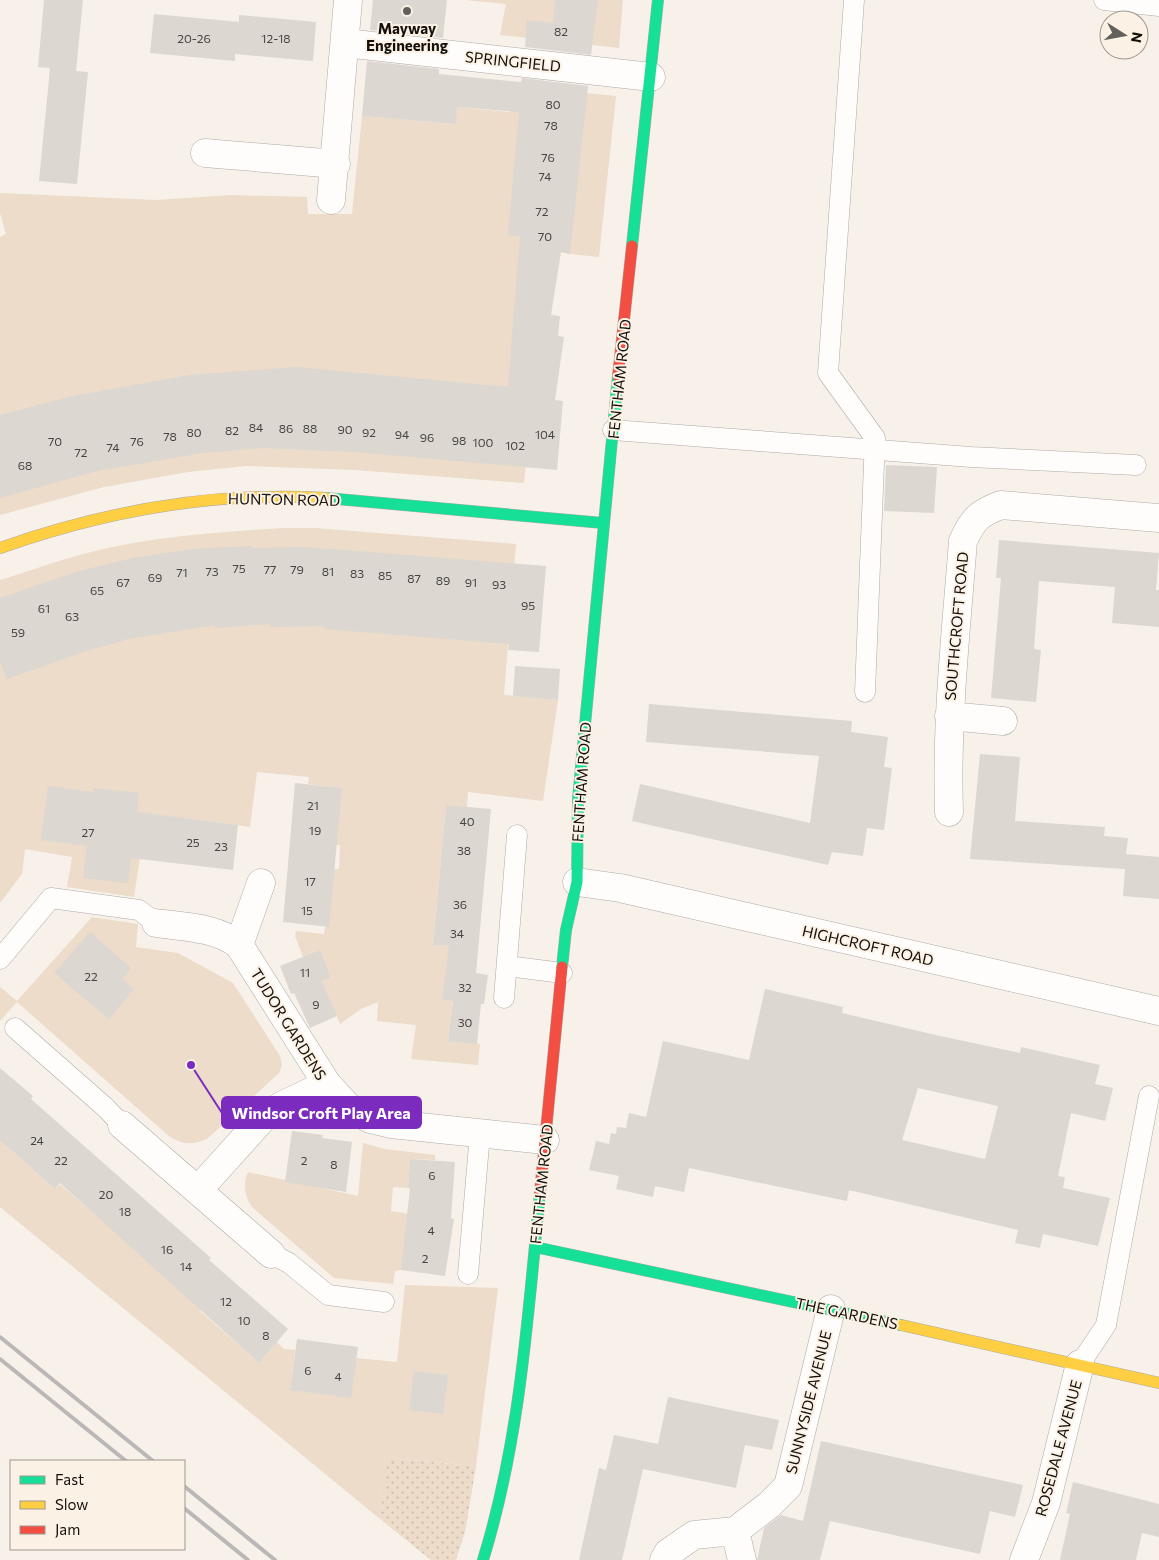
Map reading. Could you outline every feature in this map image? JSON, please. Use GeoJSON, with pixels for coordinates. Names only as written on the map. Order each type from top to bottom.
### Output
{"type":"FeatureCollection","features":[{"type":"Feature","properties":{"kind":"street"},"geometry":{"type":"LineString","coordinates":[[331,200],[336,164],[348,0]]}},
{"type":"Feature","properties":{"kind":"street","name":"FENTHAM ROAD"},"geometry":{"type":"LineString","coordinates":[[483,1560],[496,1522],[513,1427],[534,1247],[566,930],[577,882],[578,799],[602,523],[658,0]]}},
{"type":"Feature","properties":{"kind":"street","name":"SPRINGFIELD"},"geometry":{"type":"LineString","coordinates":[[345,43],[651,77]]}},
{"type":"Feature","properties":{"kind":"street"},"geometry":{"type":"LineString","coordinates":[[205,153],[336,164]]}},
{"type":"Feature","properties":{"kind":"street","name":"HUNTON ROAD"},"geometry":{"type":"LineString","coordinates":[[0,548],[46,530],[103,516],[162,505],[222,498],[310,496],[602,523]]}},
{"type":"Feature","properties":{"kind":"street","name":"SOUTHCROFT ROAD"},"geometry":{"type":"LineString","coordinates":[[950,812],[947,758],[949,716],[963,541],[970,525],[982,512],[1001,505],[1159,518]]}},
{"type":"Feature","properties":{"kind":"street","name":"SOUTHCROFT ROAD"},"geometry":{"type":"LineString","coordinates":[[949,716],[1003,721]]}},
{"type":"Feature","properties":{"kind":"street","name":"HIGHCROFT ROAD"},"geometry":{"type":"LineString","coordinates":[[577,882],[630,890],[1159,1011]]}},
{"type":"Feature","properties":{"kind":"street"},"geometry":{"type":"LineString","coordinates":[[239,945],[260,883]]}},
{"type":"Feature","properties":{"kind":"street","name":"TUDOR GARDENS"},"geometry":{"type":"LineString","coordinates":[[156,922],[227,935],[239,945],[327,1084],[348,1107],[370,1119],[391,1124],[545,1140]]}},
{"type":"Feature","properties":{"kind":"street"},"geometry":{"type":"LineString","coordinates":[[198,1190],[263,1118],[281,1106],[327,1084]]}},
{"type":"Feature","properties":{"kind":"street"},"geometry":{"type":"LineString","coordinates":[[122,1125],[271,1254]]}},
{"type":"Feature","properties":{"kind":"street","name":"THE GARDENS"},"geometry":{"type":"LineString","coordinates":[[534,1247],[831,1309],[1159,1383]]}},
{"type":"Feature","properties":{"kind":"street","name":"SUNNYSIDE AVENUE"},"geometry":{"type":"LineString","coordinates":[[735,1531],[768,1505],[788,1486],[831,1309]]}},
{"type":"Feature","properties":{"kind":"street","name":"ROSEDALE AVENUE"},"geometry":{"type":"LineString","coordinates":[[1024,1560],[1046,1503],[1080,1364]]}},
{"type":"Feature","properties":{"kind":"street"},"geometry":{"type":"LineString","coordinates":[[664,1560],[668,1552],[694,1535],[735,1531],[742,1560]]}},
{"type":"Feature","properties":{"kind":"lane"},"geometry":{"type":"LineString","coordinates":[[854,0],[828,373],[874,438],[865,692]]}},
{"type":"Feature","properties":{"kind":"lane"},"geometry":{"type":"LineString","coordinates":[[1104,0],[1159,6]]}},
{"type":"Feature","properties":{"kind":"lane"},"geometry":{"type":"LineString","coordinates":[[613,430],[874,448],[970,457],[1136,465]]}},
{"type":"Feature","properties":{"kind":"lane"},"geometry":{"type":"LineString","coordinates":[[504,998],[517,835]]}},
{"type":"Feature","properties":{"kind":"lane"},"geometry":{"type":"LineString","coordinates":[[0,959],[51,898],[139,910],[156,922]]}},
{"type":"Feature","properties":{"kind":"lane"},"geometry":{"type":"LineString","coordinates":[[507,966],[562,973]]}},
{"type":"Feature","properties":{"kind":"lane"},"geometry":{"type":"LineString","coordinates":[[15,1028],[106,1108],[122,1125]]}},
{"type":"Feature","properties":{"kind":"lane"},"geometry":{"type":"LineString","coordinates":[[1080,1364],[1106,1325],[1148,1096]]}},
{"type":"Feature","properties":{"kind":"lane"},"geometry":{"type":"LineString","coordinates":[[468,1274],[480,1133]]}},
{"type":"Feature","properties":{"kind":"lane"},"geometry":{"type":"LineString","coordinates":[[271,1254],[289,1263],[328,1295],[384,1302]]}},
{"type":"Feature","properties":{"kind":"shaded area"},"geometry":{"type":"Polygon","coordinates":[[[465,0],[623,0],[619,48],[500,35],[506,4],[465,0]]]}},
{"type":"Feature","properties":{"kind":"shaded area"},"geometry":{"type":"Polygon","coordinates":[[[547,89],[616,96],[599,257],[570,254],[528,244],[534,388],[524,483],[355,470],[246,466],[188,472],[104,487],[0,515],[0,237],[6,234],[0,213],[0,193],[156,200],[232,195],[307,197],[308,214],[352,214],[362,116],[455,124],[457,107],[509,112],[512,92],[547,89]]]}},
{"type":"Feature","properties":{"kind":"shaded area"},"geometry":{"type":"Polygon","coordinates":[[[282,528],[315,528],[516,544],[504,695],[558,700],[543,801],[468,792],[467,807],[446,805],[433,945],[451,946],[442,1000],[453,1001],[448,1040],[480,1044],[478,1065],[411,1059],[416,1025],[377,1021],[378,1002],[361,1009],[340,1024],[322,981],[331,977],[320,950],[303,957],[295,936],[296,931],[324,934],[334,869],[339,869],[340,845],[335,845],[341,788],[308,784],[309,777],[257,772],[250,827],[182,818],[140,858],[134,897],[67,887],[72,857],[25,849],[22,874],[0,903],[0,580],[74,557],[122,545],[190,535],[282,528]]]}},
{"type":"Feature","properties":{"kind":"shaded area"},"geometry":{"type":"Polygon","coordinates":[[[92,917],[138,924],[136,947],[178,953],[233,983],[280,1056],[282,1065],[279,1073],[207,1139],[188,1143],[180,1142],[170,1137],[17,1002],[0,1021],[0,987],[17,1001],[92,917]]]}},
{"type":"Feature","properties":{"kind":"shaded area"},"geometry":{"type":"Polygon","coordinates":[[[0,1134],[10,1149],[55,1189],[60,1184],[202,1308],[200,1311],[259,1363],[277,1342],[284,1349],[295,1350],[290,1390],[356,1358],[397,1362],[405,1285],[498,1288],[476,1466],[388,1458],[380,1519],[0,1207],[0,1134]]]}},
{"type":"Feature","properties":{"kind":"shaded area"},"geometry":{"type":"Polygon","coordinates":[[[363,1143],[385,1149],[435,1155],[435,1160],[410,1159],[408,1188],[393,1187],[391,1211],[411,1214],[401,1270],[395,1271],[393,1284],[334,1278],[252,1207],[246,1194],[245,1181],[248,1172],[358,1196],[363,1143]]]}},
{"type":"Feature","properties":{"kind":"shaded area"},"geometry":{"type":"Polygon","coordinates":[[[387,1458],[476,1466],[465,1532],[456,1560],[431,1560],[380,1519],[387,1458]]]}},
{"type":"Feature","properties":{"kind":"building"},"geometry":{"type":"Polygon","coordinates":[[[44,0],[83,0],[76,71],[88,72],[77,184],[39,181],[50,68],[38,67],[44,0]]]}},
{"type":"Feature","properties":{"kind":"building","name":"Mayway Engineering"},"geometry":{"type":"Polygon","coordinates":[[[373,0],[447,0],[443,38],[370,30],[373,0]]]}},
{"type":"Feature","properties":{"kind":"building"},"geometry":{"type":"Polygon","coordinates":[[[555,0],[598,0],[591,55],[525,47],[527,20],[553,23],[555,0]]]}},
{"type":"Feature","properties":{"kind":"building"},"geometry":{"type":"Polygon","coordinates":[[[154,14],[239,22],[239,15],[316,22],[313,61],[235,54],[235,61],[150,53],[154,14]]]}},
{"type":"Feature","properties":{"kind":"building"},"geometry":{"type":"Polygon","coordinates":[[[367,61],[439,69],[439,74],[521,82],[522,78],[588,86],[570,254],[561,252],[551,315],[560,316],[558,336],[564,337],[555,400],[563,401],[557,470],[356,452],[263,448],[203,453],[97,471],[0,498],[0,415],[73,396],[190,375],[296,367],[508,387],[520,236],[508,235],[519,112],[457,107],[456,124],[362,116],[367,61]]]}},
{"type":"Feature","properties":{"kind":"building"},"geometry":{"type":"Polygon","coordinates":[[[886,465],[937,467],[934,513],[884,511],[886,465]]]}},
{"type":"Feature","properties":{"kind":"building"},"geometry":{"type":"Polygon","coordinates":[[[999,540],[1159,553],[1156,590],[1159,590],[1159,627],[1112,623],[1115,587],[1039,581],[1034,649],[1041,650],[1036,702],[991,698],[1001,578],[996,578],[999,540]]]}},
{"type":"Feature","properties":{"kind":"building"},"geometry":{"type":"Polygon","coordinates":[[[252,546],[252,548],[306,547],[546,566],[539,652],[508,650],[509,644],[324,629],[324,626],[269,627],[269,624],[215,628],[215,625],[122,640],[7,679],[0,661],[0,598],[79,571],[133,558],[192,549],[252,546]]]}},
{"type":"Feature","properties":{"kind":"building"},"geometry":{"type":"Polygon","coordinates":[[[515,666],[560,669],[558,700],[513,696],[515,666]]]}},
{"type":"Feature","properties":{"kind":"building"},"geometry":{"type":"Polygon","coordinates":[[[649,704],[852,721],[851,732],[888,737],[884,767],[892,768],[884,830],[867,828],[863,856],[832,852],[828,865],[632,821],[640,784],[810,823],[819,756],[646,742],[649,704]]]}},
{"type":"Feature","properties":{"kind":"building"},"geometry":{"type":"Polygon","coordinates":[[[980,754],[1020,757],[1015,821],[1105,827],[1104,836],[1128,838],[1126,854],[1159,857],[1159,899],[1123,896],[1125,869],[970,859],[980,754]]]}},
{"type":"Feature","properties":{"kind":"building"},"geometry":{"type":"Polygon","coordinates":[[[295,783],[342,788],[329,927],[283,922],[295,783]]]}},
{"type":"Feature","properties":{"kind":"building"},"geometry":{"type":"Polygon","coordinates":[[[48,786],[93,792],[93,788],[139,793],[137,812],[238,825],[233,870],[131,858],[128,883],[83,878],[87,846],[41,840],[48,786]]]}},
{"type":"Feature","properties":{"kind":"building"},"geometry":{"type":"Polygon","coordinates":[[[446,805],[491,809],[476,973],[488,975],[484,1004],[481,1004],[477,1044],[448,1041],[453,1001],[442,1000],[449,946],[433,945],[446,805]]]}},
{"type":"Feature","properties":{"kind":"building"},"geometry":{"type":"Polygon","coordinates":[[[90,932],[131,968],[122,979],[134,989],[109,1019],[54,973],[90,932]]]}},
{"type":"Feature","properties":{"kind":"building"},"geometry":{"type":"Polygon","coordinates":[[[320,950],[331,977],[322,981],[337,1016],[310,1028],[294,993],[291,994],[280,966],[320,950]]]}},
{"type":"Feature","properties":{"kind":"building"},"geometry":{"type":"Polygon","coordinates":[[[765,989],[843,1007],[842,1013],[940,1036],[1020,1053],[1021,1047],[1100,1065],[1095,1084],[1113,1088],[1105,1121],[1071,1113],[1058,1176],[1065,1177],[1063,1188],[1110,1198],[1098,1246],[1043,1234],[1040,1248],[1015,1243],[1018,1230],[849,1190],[847,1201],[689,1168],[684,1192],[655,1186],[653,1197],[616,1189],[619,1176],[589,1170],[596,1141],[609,1144],[611,1133],[616,1134],[617,1127],[626,1128],[629,1113],[646,1117],[663,1041],[749,1060],[765,989]],[[918,1088],[902,1140],[985,1159],[998,1106],[918,1088]]]}},
{"type":"Feature","properties":{"kind":"building"},"geometry":{"type":"Polygon","coordinates":[[[0,1068],[33,1096],[31,1099],[211,1258],[209,1260],[288,1329],[259,1363],[60,1183],[55,1189],[0,1140],[0,1068]]]}},
{"type":"Feature","properties":{"kind":"building"},"geometry":{"type":"Polygon","coordinates":[[[292,1131],[323,1135],[322,1138],[352,1142],[346,1192],[285,1182],[292,1131]]]}},
{"type":"Feature","properties":{"kind":"building"},"geometry":{"type":"Polygon","coordinates":[[[410,1159],[455,1162],[451,1218],[454,1219],[445,1276],[401,1270],[410,1188],[408,1188],[410,1159]]]}},
{"type":"Feature","properties":{"kind":"building"},"geometry":{"type":"Polygon","coordinates":[[[297,1339],[358,1347],[351,1398],[290,1390],[297,1339]]]}},
{"type":"Feature","properties":{"kind":"building"},"geometry":{"type":"Polygon","coordinates":[[[414,1371],[448,1375],[443,1414],[409,1410],[414,1371]]]}},
{"type":"Feature","properties":{"kind":"building"},"geometry":{"type":"Polygon","coordinates":[[[668,1397],[779,1420],[772,1450],[745,1445],[736,1488],[643,1469],[622,1560],[579,1560],[599,1468],[606,1470],[614,1435],[658,1444],[668,1397]]]}},
{"type":"Feature","properties":{"kind":"building"},"geometry":{"type":"Polygon","coordinates":[[[821,1441],[1023,1485],[1015,1517],[990,1511],[980,1554],[830,1521],[820,1560],[757,1560],[764,1528],[781,1515],[803,1521],[821,1441]]]}},
{"type":"Feature","properties":{"kind":"building"},"geometry":{"type":"Polygon","coordinates":[[[1073,1482],[1159,1504],[1159,1537],[1142,1533],[1136,1560],[1060,1560],[1070,1514],[1066,1513],[1073,1482]]]}},
{"type":"Feature","properties":{"kind":"railway"},"geometry":{"type":"LineString","coordinates":[[0,1337],[152,1460]]}},
{"type":"Feature","properties":{"kind":"railway"},"geometry":{"type":"LineString","coordinates":[[0,1359],[125,1460]]}},
{"type":"Feature","properties":{"kind":"railway"},"geometry":{"type":"LineString","coordinates":[[185,1487],[275,1560]]}},
{"type":"Feature","properties":{"kind":"railway"},"geometry":{"type":"LineString","coordinates":[[185,1509],[248,1560]]}},
{"type":"Feature","properties":{"kind":"traffic: fast"},"geometry":{"type":"LineString","coordinates":[[632,246],[658,0]]}},
{"type":"Feature","properties":{"kind":"traffic: fast"},"geometry":{"type":"LineString","coordinates":[[562,967],[566,930],[577,882],[578,799],[618,376]]}},
{"type":"Feature","properties":{"kind":"traffic: fast"},"geometry":{"type":"LineString","coordinates":[[326,498],[603,523]]}},
{"type":"Feature","properties":{"kind":"traffic: fast"},"geometry":{"type":"LineString","coordinates":[[483,1560],[496,1515],[514,1424],[521,1378],[540,1192]]}},
{"type":"Feature","properties":{"kind":"traffic: fast"},"geometry":{"type":"LineString","coordinates":[[535,1247],[901,1325]]}},
{"type":"Feature","properties":{"kind":"traffic: slow"},"geometry":{"type":"LineString","coordinates":[[0,548],[79,524],[160,507],[201,501],[243,498],[326,498]]}},
{"type":"Feature","properties":{"kind":"traffic: slow"},"geometry":{"type":"LineString","coordinates":[[901,1325],[1159,1383]]}},
{"type":"Feature","properties":{"kind":"traffic: jam"},"geometry":{"type":"LineString","coordinates":[[618,376],[632,246]]}},
{"type":"Feature","properties":{"kind":"traffic: jam"},"geometry":{"type":"LineString","coordinates":[[540,1192],[562,967]]}},
{"type":"Feature","properties":{"kind":"place","name":"Mayway Engineering"},"geometry":{"type":"Point","coordinates":[407,11]}},
{"type":"Feature","properties":{"kind":"place","name":"Windsor Croft Play Area"},"geometry":{"type":"Point","coordinates":[191,1065]}}]}
